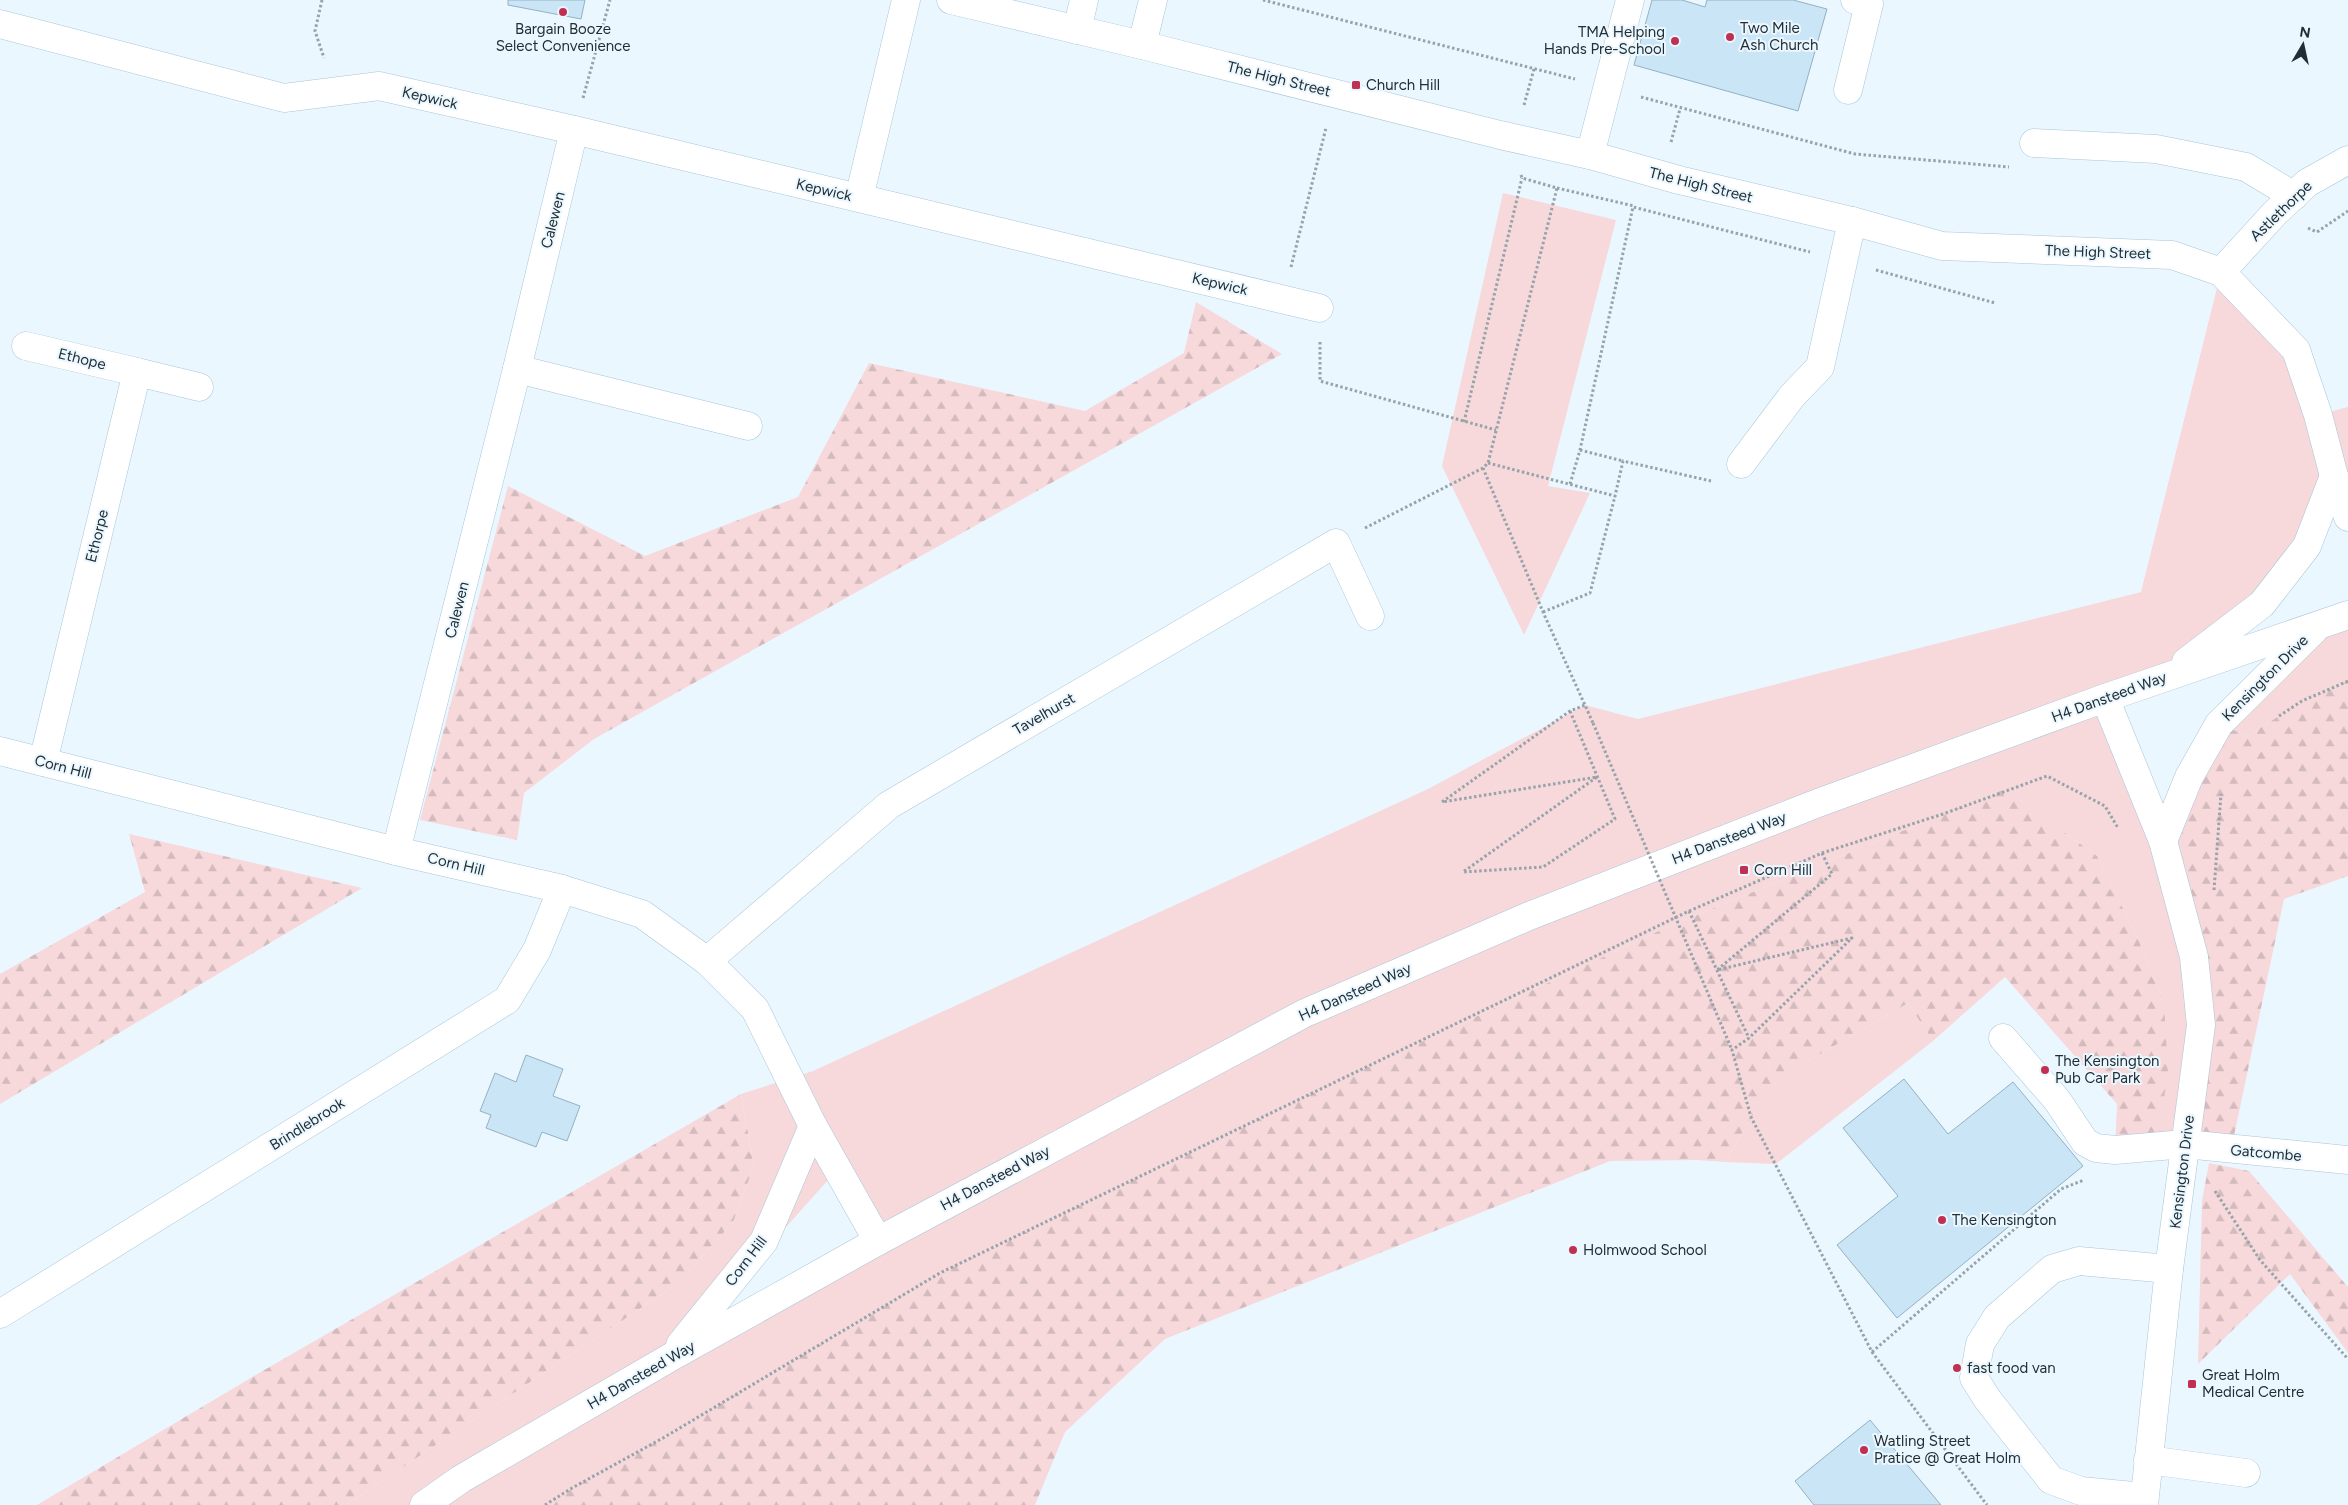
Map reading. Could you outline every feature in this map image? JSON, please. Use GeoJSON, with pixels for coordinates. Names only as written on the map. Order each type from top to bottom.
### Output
{"type":"FeatureCollection","features":[{"type":"Feature","properties":{"kind":"street","name":"Kepwick"},"geometry":{"type":"LineString","coordinates":[[859,198],[906,0]]}},
{"type":"Feature","properties":{"kind":"street","name":"The High Street"},"geometry":{"type":"LineString","coordinates":[[951,0],[1590,155],[1679,180],[1942,246],[2172,255],[2220,272],[2296,350],[2318,415],[2334,476],[2348,517]]}},
{"type":"Feature","properties":{"kind":"street"},"geometry":{"type":"LineString","coordinates":[[1077,30],[1084,0]]}},
{"type":"Feature","properties":{"kind":"street"},"geometry":{"type":"LineString","coordinates":[[1142,45],[1153,0]]}},
{"type":"Feature","properties":{"kind":"street"},"geometry":{"type":"LineString","coordinates":[[1590,155],[1630,0]]}},
{"type":"Feature","properties":{"kind":"street"},"geometry":{"type":"LineString","coordinates":[[1848,90],[1869,4],[1855,0]]}},
{"type":"Feature","properties":{"kind":"street","name":"Kepwick"},"geometry":{"type":"LineString","coordinates":[[0,24],[284,98],[379,86],[574,130],[1319,308]]}},
{"type":"Feature","properties":{"kind":"street","name":"Calewen"},"geometry":{"type":"LineString","coordinates":[[396,850],[517,369],[574,130]]}},
{"type":"Feature","properties":{"kind":"street"},"geometry":{"type":"LineString","coordinates":[[2034,143],[2156,148],[2246,167],[2285,204]]}},
{"type":"Feature","properties":{"kind":"street","name":"Astlethorpe"},"geometry":{"type":"LineString","coordinates":[[2220,272],[2307,183],[2348,160]]}},
{"type":"Feature","properties":{"kind":"street"},"geometry":{"type":"LineString","coordinates":[[1741,464],[1792,396],[1820,367],[1852,222]]}},
{"type":"Feature","properties":{"kind":"street","name":"Ethope"},"geometry":{"type":"LineString","coordinates":[[26,346],[137,372]]}},
{"type":"Feature","properties":{"kind":"street"},"geometry":{"type":"LineString","coordinates":[[517,369],[748,426]]}},
{"type":"Feature","properties":{"kind":"street"},"geometry":{"type":"LineString","coordinates":[[137,372],[199,387]]}},
{"type":"Feature","properties":{"kind":"street","name":"Ethorpe"},"geometry":{"type":"LineString","coordinates":[[43,762],[137,372]]}},
{"type":"Feature","properties":{"kind":"street"},"geometry":{"type":"LineString","coordinates":[[2169,675],[2262,604],[2307,546],[2334,476]]}},
{"type":"Feature","properties":{"kind":"street"},"geometry":{"type":"LineString","coordinates":[[1336,543],[1370,616]]}},
{"type":"Feature","properties":{"kind":"street","name":"Tavelhurst"},"geometry":{"type":"LineString","coordinates":[[707,961],[889,805],[1336,543]]}},
{"type":"Feature","properties":{"kind":"street","name":"H4 Dansteed Way"},"geometry":{"type":"LineString","coordinates":[[424,1505],[461,1479],[671,1357],[878,1241],[1305,1013],[1548,909],[1818,803],[2169,675],[2348,615]]}},
{"type":"Feature","properties":{"kind":"street","name":"Kensington Drive"},"geometry":{"type":"LineString","coordinates":[[2163,841],[2189,777],[2219,724],[2318,626]]}},
{"type":"Feature","properties":{"kind":"street","name":"Kensington Drive"},"geometry":{"type":"LineString","coordinates":[[2105,698],[2163,841],[2194,958],[2201,1025],[2169,1269],[2144,1501]]}},
{"type":"Feature","properties":{"kind":"street","name":"Corn Hill"},"geometry":{"type":"LineString","coordinates":[[0,751],[396,850],[562,889],[642,914],[707,961],[755,1009],[813,1126],[878,1241]]}},
{"type":"Feature","properties":{"kind":"street","name":"Brindlebrook"},"geometry":{"type":"LineString","coordinates":[[0,1314],[507,1000],[537,950],[562,889]]}},
{"type":"Feature","properties":{"kind":"street","name":"Gatcombe"},"geometry":{"type":"LineString","coordinates":[[2003,1038],[2057,1100],[2085,1142],[2096,1148],[2116,1150],[2185,1144],[2348,1160]]}},
{"type":"Feature","properties":{"kind":"street","name":"Corn Hill"},"geometry":{"type":"LineString","coordinates":[[671,1357],[764,1241],[813,1126]]}},
{"type":"Feature","properties":{"kind":"street"},"geometry":{"type":"LineString","coordinates":[[2144,1501],[2082,1491],[2051,1480],[1988,1400],[1974,1378],[1980,1344],[1997,1317],[2052,1269],[2079,1261],[2169,1269]]}},
{"type":"Feature","properties":{"kind":"street"},"geometry":{"type":"LineString","coordinates":[[2148,1460],[2246,1473]]}},
{"type":"Feature","properties":{"kind":"path"},"geometry":{"type":"LineString","coordinates":[[322,0],[315,31],[336,92]]}},
{"type":"Feature","properties":{"kind":"path"},"geometry":{"type":"LineString","coordinates":[[574,130],[610,0]]}},
{"type":"Feature","properties":{"kind":"path"},"geometry":{"type":"LineString","coordinates":[[1263,0],[1608,87],[1680,109],[1855,154],[2011,167]]}},
{"type":"Feature","properties":{"kind":"path"},"geometry":{"type":"LineString","coordinates":[[1464,422],[1522,178],[1515,138],[1534,69]]}},
{"type":"Feature","properties":{"kind":"path"},"geometry":{"type":"LineString","coordinates":[[1283,299],[1335,93]]}},
{"type":"Feature","properties":{"kind":"path"},"geometry":{"type":"LineString","coordinates":[[1336,543],[1483,468],[1488,463],[1558,188],[1522,178]]}},
{"type":"Feature","properties":{"kind":"path"},"geometry":{"type":"LineString","coordinates":[[2285,204],[2317,232],[2348,211]]}},
{"type":"Feature","properties":{"kind":"path"},"geometry":{"type":"LineString","coordinates":[[1570,484],[1580,450],[1633,207]]}},
{"type":"Feature","properties":{"kind":"path"},"geometry":{"type":"LineString","coordinates":[[1319,308],[1320,381],[1496,430]]}},
{"type":"Feature","properties":{"kind":"path"},"geometry":{"type":"LineString","coordinates":[[1580,450],[1717,482],[1741,464]]}},
{"type":"Feature","properties":{"kind":"path"},"geometry":{"type":"LineString","coordinates":[[1543,612],[1590,593],[1623,461]]}},
{"type":"Feature","properties":{"kind":"path"},"geometry":{"type":"LineString","coordinates":[[1488,463],[1615,496]]}},
{"type":"Feature","properties":{"kind":"path"},"geometry":{"type":"LineString","coordinates":[[1483,468],[1732,1050],[1751,1117],[1872,1352],[1987,1505]]}},
{"type":"Feature","properties":{"kind":"path"},"geometry":{"type":"LineString","coordinates":[[2271,721],[2302,702],[2348,681]]}},
{"type":"Feature","properties":{"kind":"path"},"geometry":{"type":"LineString","coordinates":[[1585,705],[1570,711],[1442,802],[1597,777]]}},
{"type":"Feature","properties":{"kind":"path"},"geometry":{"type":"LineString","coordinates":[[1570,711],[1615,819],[1542,867],[1463,872],[1597,777]]}},
{"type":"Feature","properties":{"kind":"path"},"geometry":{"type":"LineString","coordinates":[[545,1505],[663,1438],[940,1273],[1690,910],[1822,853],[1943,814],[2047,776],[2105,806],[2120,831]]}},
{"type":"Feature","properties":{"kind":"path"},"geometry":{"type":"LineString","coordinates":[[2179,906],[2213,894],[2222,786]]}},
{"type":"Feature","properties":{"kind":"path"},"geometry":{"type":"LineString","coordinates":[[1718,970],[1832,874],[1822,853]]}},
{"type":"Feature","properties":{"kind":"path"},"geometry":{"type":"LineString","coordinates":[[1690,910],[1749,1038]]}},
{"type":"Feature","properties":{"kind":"path"},"geometry":{"type":"LineString","coordinates":[[1718,970],[1852,938],[1749,1038],[1732,1050]]}},
{"type":"Feature","properties":{"kind":"green space"},"geometry":{"type":"Polygon","coordinates":[[[1503,193],[1616,220],[1548,486],[1590,493],[1524,635],[1442,466],[1503,193]]]}},
{"type":"Feature","properties":{"kind":"green space"},"geometry":{"type":"Polygon","coordinates":[[[2221,272],[2296,350],[2318,415],[2348,407],[2348,517],[2335,477],[2307,546],[2169,675],[2105,698],[2194,957],[2185,1144],[2156,1145],[2164,1002],[2138,939],[2097,856],[2005,789],[1663,929],[1349,1076],[940,1273],[663,1438],[545,1505],[346,1505],[680,1282],[733,1222],[754,1166],[741,1094],[813,1071],[1428,789],[1585,705],[1638,719],[2141,592],[2221,272]],[[837,1170],[672,1355],[878,1241],[837,1170]]]}},
{"type":"Feature","properties":{"kind":"green space"},"geometry":{"type":"Polygon","coordinates":[[[1196,302],[1282,354],[594,739],[524,793],[517,840],[420,820],[508,486],[645,556],[798,497],[869,363],[1085,411],[1184,353],[1196,302]]]}},
{"type":"Feature","properties":{"kind":"green space"},"geometry":{"type":"Polygon","coordinates":[[[2348,615],[2348,681],[2302,701],[2248,736],[2219,724],[2348,615]]]}},
{"type":"Feature","properties":{"kind":"green space"},"geometry":{"type":"Polygon","coordinates":[[[2348,681],[2348,876],[2284,899],[2231,1150],[2185,1144],[2201,1025],[2163,841],[2219,724],[2248,736],[2302,701],[2348,681]]]}},
{"type":"Feature","properties":{"kind":"green space"},"geometry":{"type":"Polygon","coordinates":[[[2005,789],[2097,856],[2138,939],[2164,1002],[2168,1074],[2156,1145],[2115,1150],[2117,1104],[2005,977],[1933,1041],[1908,1003],[1803,1064],[1751,1117],[1726,1162],[1697,1160],[1610,1161],[1165,1339],[1065,1432],[1035,1505],[545,1505],[663,1438],[940,1273],[1349,1076],[1663,929],[2005,789]]]}},
{"type":"Feature","properties":{"kind":"green space"},"geometry":{"type":"Polygon","coordinates":[[[129,834],[362,888],[0,1104],[0,974],[145,892],[129,834]]]}},
{"type":"Feature","properties":{"kind":"green space"},"geometry":{"type":"Polygon","coordinates":[[[1908,1003],[1933,1041],[1776,1164],[1726,1162],[1751,1117],[1803,1064],[1908,1003]]]}},
{"type":"Feature","properties":{"kind":"green space"},"geometry":{"type":"Polygon","coordinates":[[[741,1094],[754,1166],[733,1222],[680,1282],[346,1505],[37,1505],[249,1379],[741,1094]]]}},
{"type":"Feature","properties":{"kind":"green space"},"geometry":{"type":"Polygon","coordinates":[[[2209,1163],[2249,1171],[2348,1287],[2348,1353],[2290,1274],[2198,1364],[2202,1201],[2209,1163]]]}},
{"type":"Feature","properties":{"kind":"building","name":"Bargain Booze Select Convenience"},"geometry":{"type":"Polygon","coordinates":[[[508,0],[585,0],[581,19],[508,5],[508,0]]]}},
{"type":"Feature","properties":{"kind":"building","name":"Two Mile Ash Church"},"geometry":{"type":"Polygon","coordinates":[[[1652,0],[1682,0],[1705,7],[1707,0],[1793,0],[1827,9],[1798,111],[1634,65],[1652,0]]]}},
{"type":"Feature","properties":{"kind":"building"},"geometry":{"type":"Polygon","coordinates":[[[526,1055],[563,1069],[553,1096],[580,1106],[567,1141],[542,1132],[536,1147],[486,1128],[491,1115],[480,1111],[495,1073],[516,1082],[526,1055]]]}},
{"type":"Feature","properties":{"kind":"building","name":"The Kensington"},"geometry":{"type":"Polygon","coordinates":[[[1904,1079],[1948,1134],[2013,1082],[2083,1166],[1897,1318],[1837,1245],[1898,1196],[1843,1128],[1904,1079]]]}},
{"type":"Feature","properties":{"kind":"building","name":"Watling Street Pratice @ Great Holm"},"geometry":{"type":"Polygon","coordinates":[[[1870,1420],[1941,1505],[1814,1505],[1795,1481],[1870,1420]]]}},
{"type":"Feature","properties":{"kind":"place","name":"Bargain Booze Select Convenience"},"geometry":{"type":"Point","coordinates":[563,12]}},
{"type":"Feature","properties":{"kind":"place","name":"Two Mile Ash Church"},"geometry":{"type":"Point","coordinates":[1730,37]}},
{"type":"Feature","properties":{"kind":"place","name":"TMA Helping Hands Pre-School"},"geometry":{"type":"Point","coordinates":[1675,41]}},
{"type":"Feature","properties":{"kind":"place","name":"Church Hill"},"geometry":{"type":"Point","coordinates":[1356,85]}},
{"type":"Feature","properties":{"kind":"place","name":"Corn Hill"},"geometry":{"type":"Point","coordinates":[1744,870]}},
{"type":"Feature","properties":{"kind":"place","name":"The Kensington Pub Car Park"},"geometry":{"type":"Point","coordinates":[2045,1070]}},
{"type":"Feature","properties":{"kind":"place","name":"The Kensington"},"geometry":{"type":"Point","coordinates":[1942,1220]}},
{"type":"Feature","properties":{"kind":"place","name":"Holmwood School"},"geometry":{"type":"Point","coordinates":[1573,1250]}},
{"type":"Feature","properties":{"kind":"place","name":"fast food van"},"geometry":{"type":"Point","coordinates":[1957,1368]}},
{"type":"Feature","properties":{"kind":"place","name":"Great Holm Medical Centre"},"geometry":{"type":"Point","coordinates":[2192,1384]}},
{"type":"Feature","properties":{"kind":"place","name":"Watling Street Pratice @ Great Holm"},"geometry":{"type":"Point","coordinates":[1864,1450]}}]}
